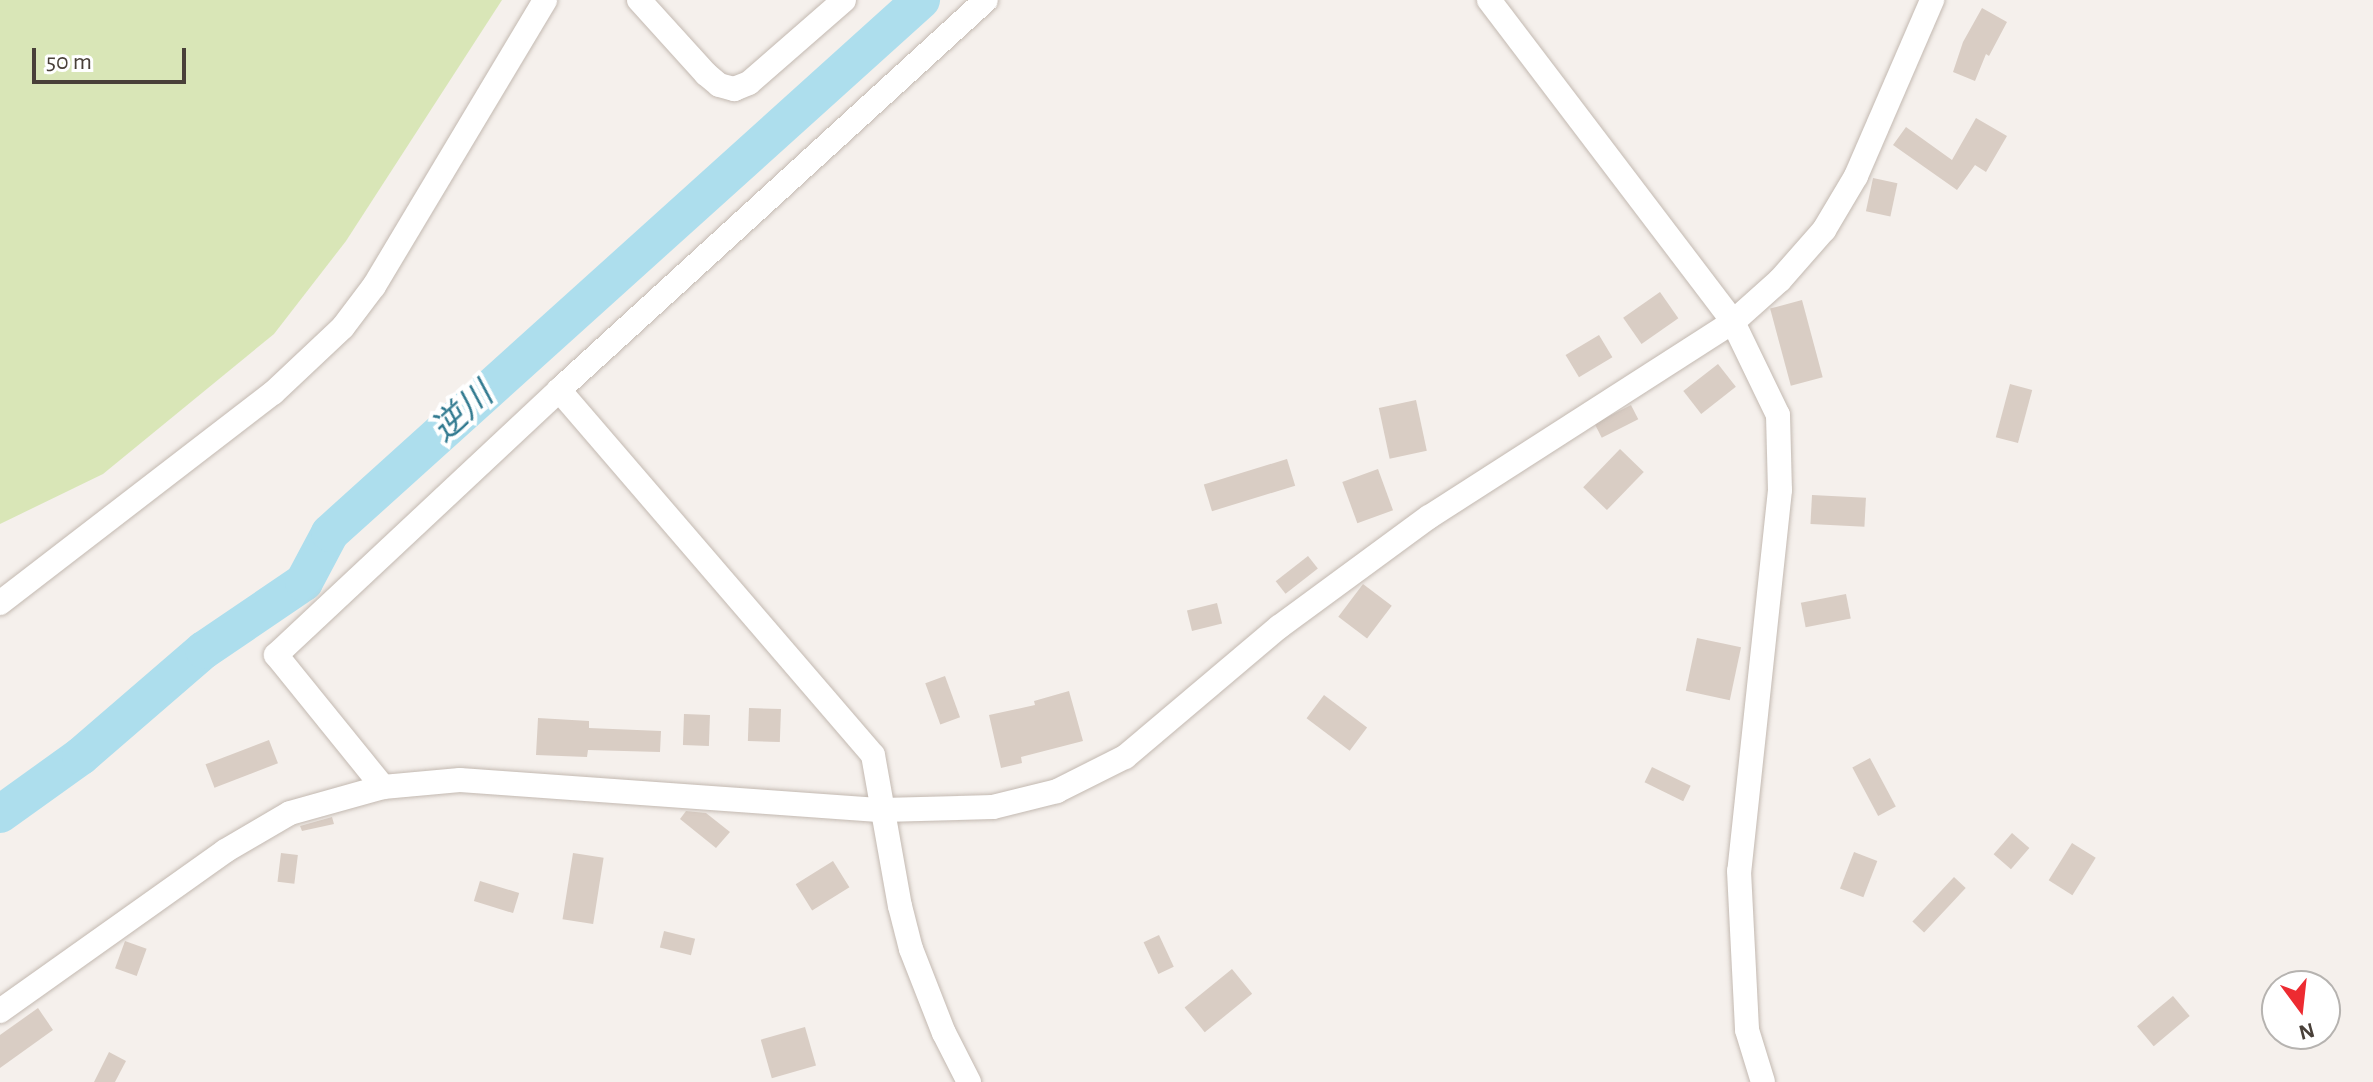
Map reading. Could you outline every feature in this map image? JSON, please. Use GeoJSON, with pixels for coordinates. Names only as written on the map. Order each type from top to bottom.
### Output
{"type":"FeatureCollection","features":[{"type":"Feature","properties":{"kind":"street"},"geometry":{"type":"LineString","coordinates":[[0,603],[273,393],[343,327],[374,286],[545,0]]}},
{"type":"Feature","properties":{"kind":"street"},"geometry":{"type":"LineString","coordinates":[[639,0],[706,74],[719,85],[734,89],[749,83],[844,0]]}},
{"type":"Feature","properties":{"kind":"street"},"geometry":{"type":"LineString","coordinates":[[383,787],[276,655],[559,390],[986,0]]}},
{"type":"Feature","properties":{"kind":"street"},"geometry":{"type":"LineString","coordinates":[[1489,0],[1733,322],[1778,415],[1780,490],[1739,871],[1747,1030],[1763,1082]]}},
{"type":"Feature","properties":{"kind":"street"},"geometry":{"type":"LineString","coordinates":[[0,1011],[225,851],[290,813],[383,787],[460,780],[882,810],[993,807],[1057,791],[1125,757],[1279,627],[1429,517],[1733,322],[1780,280],[1824,230],[1856,176],[1932,0]]}},
{"type":"Feature","properties":{"kind":"street"},"geometry":{"type":"LineString","coordinates":[[559,390],[873,755],[911,949],[944,1033],[969,1082]]}},
{"type":"Feature","properties":{"kind":"green space"},"geometry":{"type":"Polygon","coordinates":[[[0,0],[502,0],[346,241],[274,334],[103,474],[0,524],[0,0]]]}},
{"type":"Feature","properties":{"kind":"building"},"geometry":{"type":"Polygon","coordinates":[[[1982,8],[2007,22],[1989,56],[1986,54],[1975,81],[1953,72],[1963,42],[1982,8]]]}},
{"type":"Feature","properties":{"kind":"building"},"geometry":{"type":"Polygon","coordinates":[[[1976,118],[2007,136],[1986,172],[1975,165],[1957,190],[1893,145],[1906,127],[1952,160],[1976,118]]]}},
{"type":"Feature","properties":{"kind":"building"},"geometry":{"type":"Polygon","coordinates":[[[1873,178],[1897,183],[1890,216],[1866,211],[1873,178]]]}},
{"type":"Feature","properties":{"kind":"building"},"geometry":{"type":"Polygon","coordinates":[[[1660,292],[1678,318],[1641,344],[1623,318],[1660,292]]]}},
{"type":"Feature","properties":{"kind":"building"},"geometry":{"type":"Polygon","coordinates":[[[1802,300],[1823,377],[1791,386],[1770,309],[1802,300]]]}},
{"type":"Feature","properties":{"kind":"building"},"geometry":{"type":"Polygon","coordinates":[[[1599,335],[1612,357],[1579,377],[1566,355],[1599,335]]]}},
{"type":"Feature","properties":{"kind":"building"},"geometry":{"type":"Polygon","coordinates":[[[1718,364],[1736,387],[1701,414],[1683,391],[1718,364]]]}},
{"type":"Feature","properties":{"kind":"building"},"geometry":{"type":"Polygon","coordinates":[[[2010,384],[2032,390],[2018,443],[1996,437],[2010,384]]]}},
{"type":"Feature","properties":{"kind":"building"},"geometry":{"type":"Polygon","coordinates":[[[1416,400],[1427,451],[1390,459],[1379,408],[1416,400]]]}},
{"type":"Feature","properties":{"kind":"building"},"geometry":{"type":"Polygon","coordinates":[[[1631,405],[1638,419],[1602,438],[1594,424],[1631,405]]]}},
{"type":"Feature","properties":{"kind":"building"},"geometry":{"type":"Polygon","coordinates":[[[1620,449],[1644,472],[1607,510],[1583,487],[1620,449]]]}},
{"type":"Feature","properties":{"kind":"building"},"geometry":{"type":"Polygon","coordinates":[[[1287,459],[1295,486],[1212,511],[1204,484],[1287,459]]]}},
{"type":"Feature","properties":{"kind":"building"},"geometry":{"type":"Polygon","coordinates":[[[1378,469],[1393,510],[1357,523],[1342,482],[1378,469]]]}},
{"type":"Feature","properties":{"kind":"building"},"geometry":{"type":"Polygon","coordinates":[[[1812,495],[1866,498],[1864,527],[1810,524],[1812,495]]]}},
{"type":"Feature","properties":{"kind":"building"},"geometry":{"type":"Polygon","coordinates":[[[1308,556],[1318,569],[1286,594],[1276,581],[1308,556]]]}},
{"type":"Feature","properties":{"kind":"building"},"geometry":{"type":"Polygon","coordinates":[[[1363,584],[1392,606],[1367,638],[1338,617],[1363,584]]]}},
{"type":"Feature","properties":{"kind":"building"},"geometry":{"type":"Polygon","coordinates":[[[1846,594],[1851,619],[1806,627],[1801,603],[1846,594]]]}},
{"type":"Feature","properties":{"kind":"building"},"geometry":{"type":"Polygon","coordinates":[[[1217,603],[1222,623],[1192,631],[1187,610],[1217,603]]]}},
{"type":"Feature","properties":{"kind":"building"},"geometry":{"type":"Polygon","coordinates":[[[1697,638],[1741,647],[1730,700],[1686,691],[1697,638]]]}},
{"type":"Feature","properties":{"kind":"building"},"geometry":{"type":"Polygon","coordinates":[[[945,676],[960,717],[940,725],[925,683],[945,676]]]}},
{"type":"Feature","properties":{"kind":"building"},"geometry":{"type":"Polygon","coordinates":[[[1069,691],[1083,741],[1021,757],[1022,763],[1001,768],[989,715],[1035,705],[1034,701],[1069,691]]]}},
{"type":"Feature","properties":{"kind":"building"},"geometry":{"type":"Polygon","coordinates":[[[1324,695],[1367,727],[1350,751],[1307,718],[1324,695]]]}},
{"type":"Feature","properties":{"kind":"building"},"geometry":{"type":"Polygon","coordinates":[[[749,708],[781,709],[780,742],[748,741],[749,708]]]}},
{"type":"Feature","properties":{"kind":"building"},"geometry":{"type":"Polygon","coordinates":[[[684,714],[710,715],[709,746],[683,745],[684,714]]]}},
{"type":"Feature","properties":{"kind":"building"},"geometry":{"type":"Polygon","coordinates":[[[538,718],[589,721],[589,728],[661,731],[660,752],[588,750],[587,757],[536,755],[538,718]]]}},
{"type":"Feature","properties":{"kind":"building"},"geometry":{"type":"Polygon","coordinates":[[[269,740],[278,763],[214,788],[206,764],[269,740]]]}},
{"type":"Feature","properties":{"kind":"building"},"geometry":{"type":"Polygon","coordinates":[[[1870,758],[1896,807],[1878,816],[1852,767],[1870,758]]]}},
{"type":"Feature","properties":{"kind":"building"},"geometry":{"type":"Polygon","coordinates":[[[1652,767],[1691,786],[1683,801],[1645,782],[1652,767]]]}},
{"type":"Feature","properties":{"kind":"building"},"geometry":{"type":"Polygon","coordinates":[[[686,811],[706,813],[730,832],[716,848],[680,819],[686,811]]]}},
{"type":"Feature","properties":{"kind":"building"},"geometry":{"type":"Polygon","coordinates":[[[332,817],[334,824],[302,831],[300,826],[332,817]]]}},
{"type":"Feature","properties":{"kind":"building"},"geometry":{"type":"Polygon","coordinates":[[[2012,833],[2029,848],[2011,869],[1994,854],[2012,833]]]}},
{"type":"Feature","properties":{"kind":"building"},"geometry":{"type":"Polygon","coordinates":[[[2072,843],[2096,858],[2072,895],[2049,880],[2072,843]]]}},
{"type":"Feature","properties":{"kind":"building"},"geometry":{"type":"Polygon","coordinates":[[[1854,852],[1877,861],[1863,897],[1840,888],[1854,852]]]}},
{"type":"Feature","properties":{"kind":"building"},"geometry":{"type":"Polygon","coordinates":[[[281,853],[298,855],[294,884],[277,882],[281,853]]]}},
{"type":"Feature","properties":{"kind":"building"},"geometry":{"type":"Polygon","coordinates":[[[573,853],[604,858],[593,924],[563,919],[573,853]]]}},
{"type":"Feature","properties":{"kind":"building"},"geometry":{"type":"Polygon","coordinates":[[[833,861],[849,887],[812,911],[796,884],[833,861]]]}},
{"type":"Feature","properties":{"kind":"building"},"geometry":{"type":"Polygon","coordinates":[[[1954,877],[1966,888],[1924,933],[1912,922],[1954,877]]]}},
{"type":"Feature","properties":{"kind":"building"},"geometry":{"type":"Polygon","coordinates":[[[480,881],[519,893],[513,913],[474,901],[480,881]]]}},
{"type":"Feature","properties":{"kind":"building"},"geometry":{"type":"Polygon","coordinates":[[[664,931],[695,939],[691,955],[660,947],[664,931]]]}},
{"type":"Feature","properties":{"kind":"building"},"geometry":{"type":"Polygon","coordinates":[[[1159,935],[1174,967],[1158,974],[1144,942],[1159,935]]]}},
{"type":"Feature","properties":{"kind":"building"},"geometry":{"type":"Polygon","coordinates":[[[125,941],[147,949],[137,976],[115,968],[125,941]]]}},
{"type":"Feature","properties":{"kind":"building"},"geometry":{"type":"Polygon","coordinates":[[[1232,969],[1252,994],[1205,1032],[1185,1007],[1232,969]]]}},
{"type":"Feature","properties":{"kind":"building"},"geometry":{"type":"Polygon","coordinates":[[[2173,996],[2190,1016],[2154,1046],[2137,1026],[2173,996]]]}},
{"type":"Feature","properties":{"kind":"building"},"geometry":{"type":"Polygon","coordinates":[[[38,1008],[53,1030],[0,1068],[0,1035],[38,1008]]]}},
{"type":"Feature","properties":{"kind":"building"},"geometry":{"type":"Polygon","coordinates":[[[805,1027],[816,1065],[772,1078],[761,1040],[805,1027]]]}},
{"type":"Feature","properties":{"kind":"building"},"geometry":{"type":"Polygon","coordinates":[[[109,1052],[126,1061],[115,1082],[94,1082],[109,1052]]]}},
{"type":"Feature","properties":{"kind":"waterway","name":"逆川"},"geometry":{"type":"LineString","coordinates":[[0,814],[81,756],[204,650],[304,582],[330,533],[921,0]]}}]}
